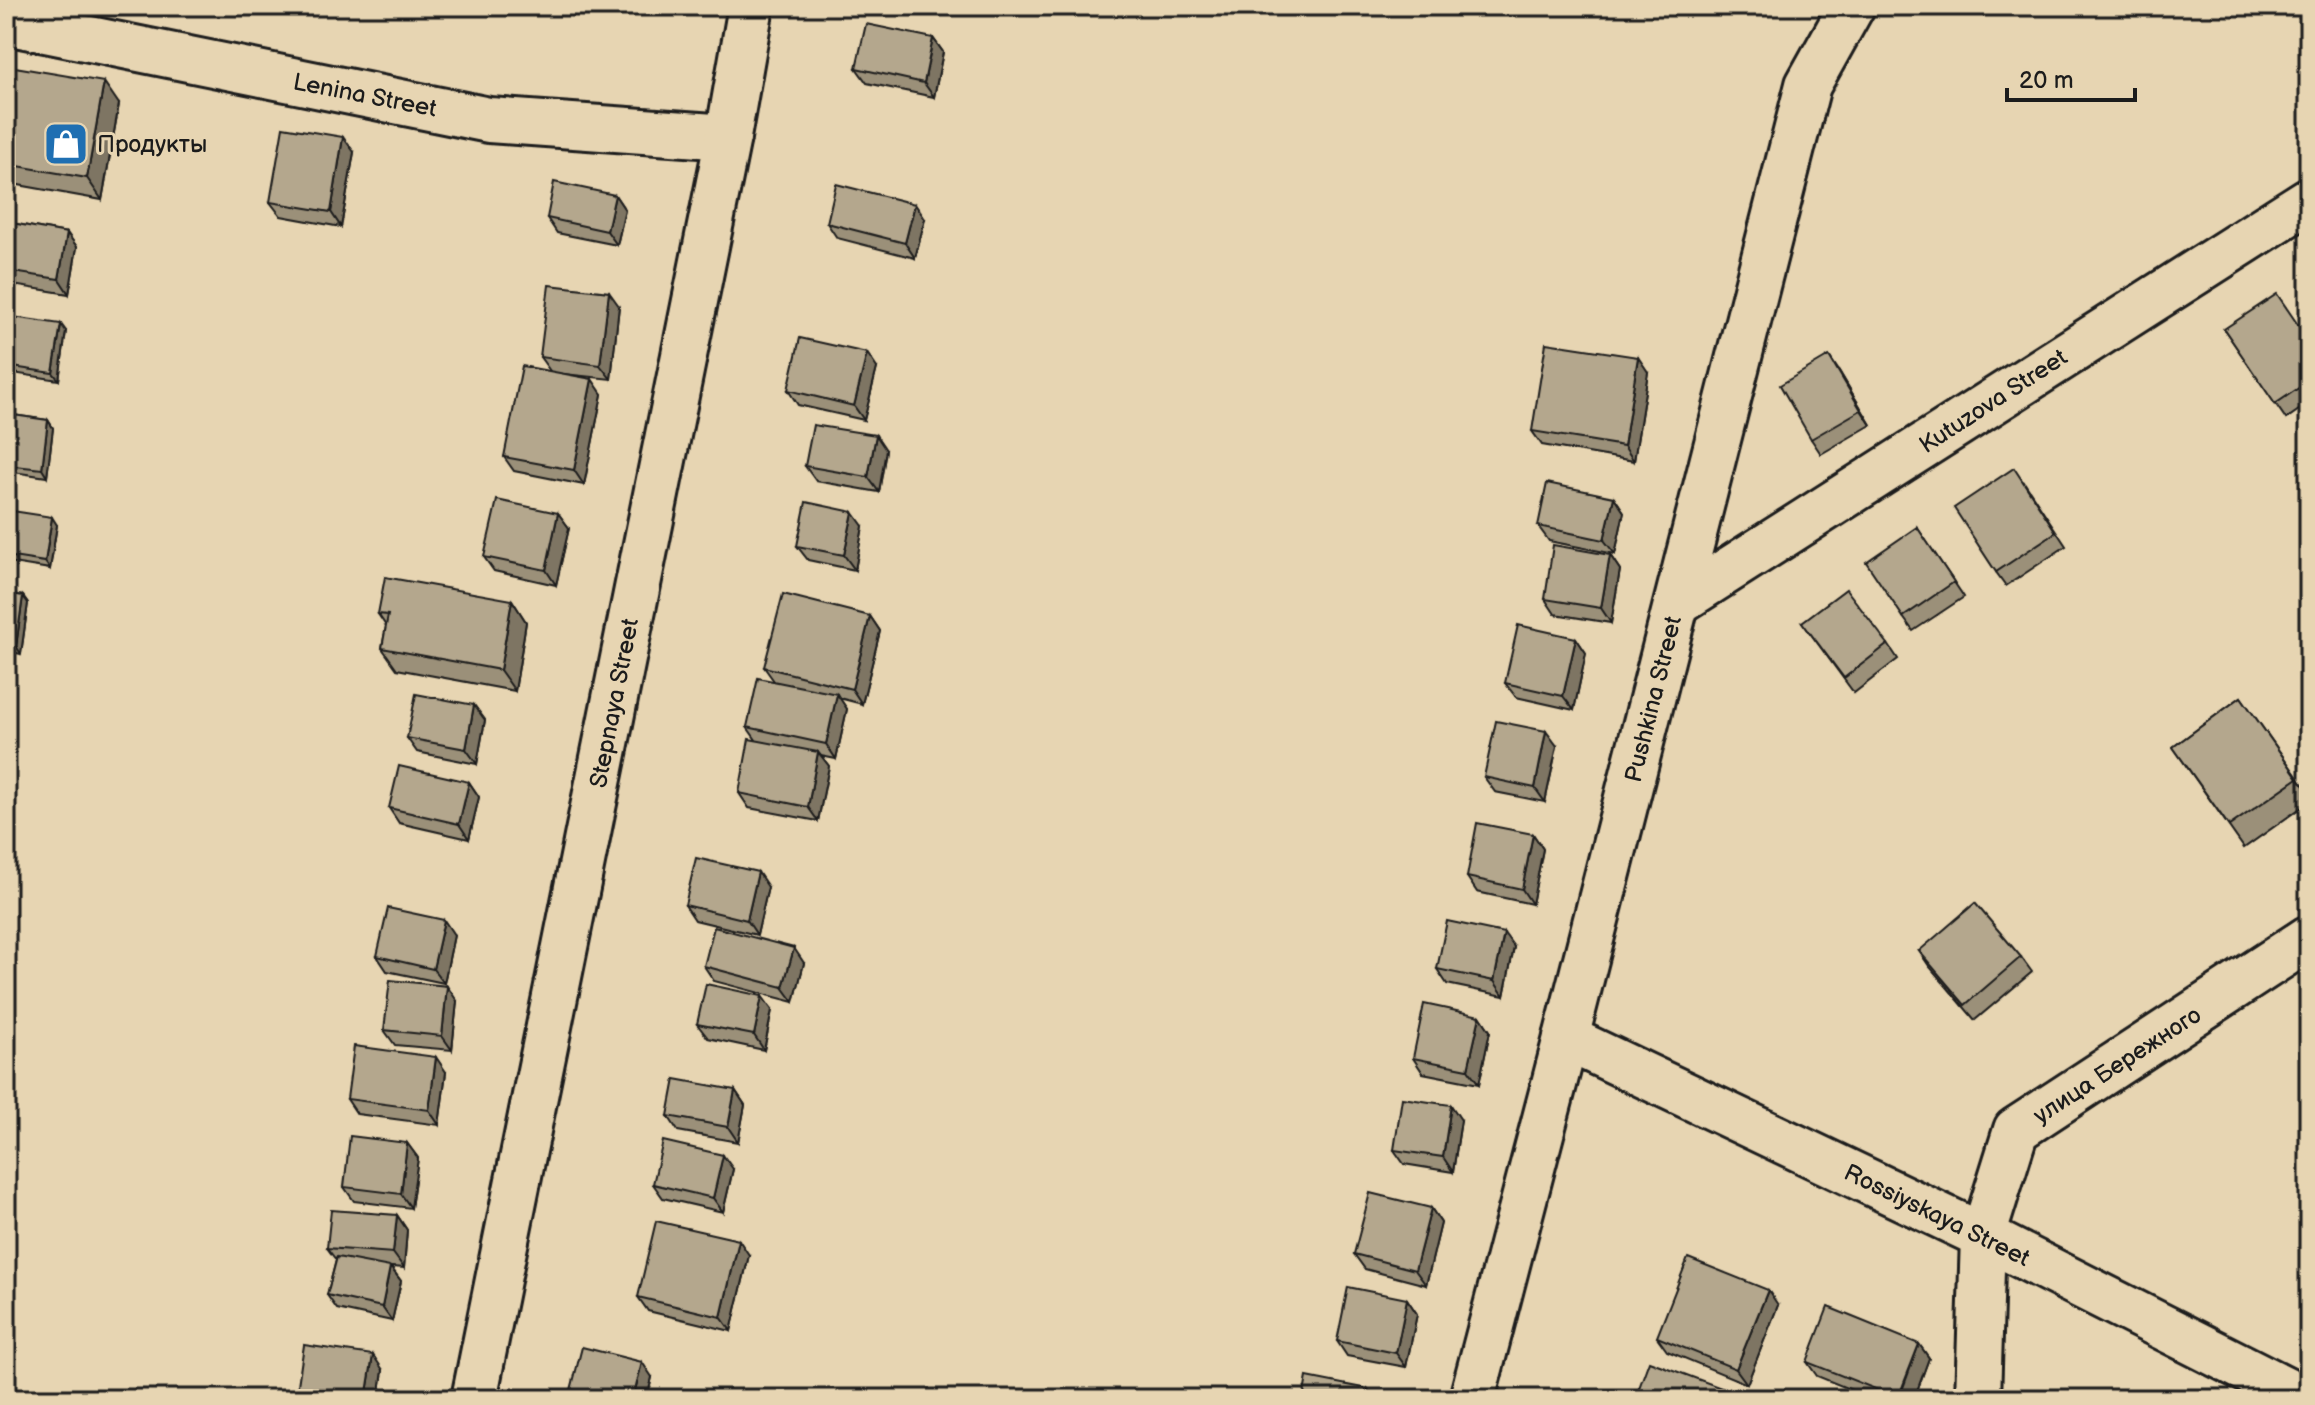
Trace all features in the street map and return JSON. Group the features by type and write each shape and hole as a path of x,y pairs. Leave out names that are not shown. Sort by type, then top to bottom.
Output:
{"street":[{"name":"Stepnaya Street","path":"474,1399 728,137 751,6"},
{"name":"Pushkina Street","path":"1472,1399 1808,85 1852,6"},
{"name":"Lenina Street","path":"6,22 489,120 728,137"},
{"name":"Kutuzova Street","path":"1677,603 2309,200"},
{"name":"улица Бережного","path":"1978,1399 1983,1236 2016,1130 2309,938"},
{"name":"Rossiyskaya Street","path":"1566,1038 1983,1236 2305,1399"}],"building":[{"path":"866,24 933,38 924,83 856,68"},
{"name":"Продукты","path":"15,67 104,82 87,178 6,164 6,117"},
{"path":"283,127 343,137 331,212 270,202"},
{"path":"554,182 615,195 607,231 547,218"},
{"path":"836,184 915,204 905,243 827,223"},
{"path":"6,222 67,233 59,279 6,271"},
{"path":"549,285 609,292 600,365 540,357"},
{"path":"2277,294 2309,341 2309,381 2275,404 2224,329"},
{"path":"6,316 61,324 53,373 6,366"},
{"path":"800,338 867,353 854,406 788,390"},
{"path":"1546,343 1638,357 1624,446 1532,431"},
{"path":"1829,356 1861,410 1811,439 1780,385"},
{"path":"522,366 592,379 574,470 504,457"},
{"path":"6,414 48,420 42,469 6,465"},
{"path":"813,425 876,435 868,477 805,466"},
{"path":"2014,468 2056,532 1996,572 1954,508"},
{"path":"1547,483 1614,497 1604,540 1538,526"},
{"path":"497,500 558,513 546,570 484,557"},
{"path":"806,502 853,512 844,555 797,546"},
{"path":"6,510 52,517 45,562 6,556"},
{"path":"1917,527 1954,582 1903,617 1866,562"},
{"path":"1553,545 1610,555 1601,608 1545,599"},
{"path":"385,577 512,600 500,670 382,648 388,615 378,614"},
{"path":"1846,589 1888,644 1844,678 1802,622"},
{"path":"6,593 23,596 16,646 6,645"},
{"path":"783,594 870,616 852,689 764,667"},
{"path":"1518,625 1576,638 1563,696 1505,683"},
{"path":"758,678 837,694 826,744 747,727"},
{"path":"416,694 474,705 466,749 407,738"},
{"path":"2241,697 2298,778 2229,826 2173,747"},
{"path":"1496,721 1546,731 1535,788 1484,777"},
{"path":"749,739 818,752 808,807 739,793"},
{"path":"399,766 469,782 459,824 389,808"},
{"path":"1477,823 1533,834 1522,889 1467,877"},
{"path":"696,858 758,872 747,920 685,905"},
{"path":"1975,903 2021,957 1965,1005 1919,951"},
{"path":"388,908 444,920 433,969 377,956"},
{"path":"1447,921 1504,933 1494,981 1437,969"},
{"path":"714,927 794,948 783,987 704,966"},
{"path":"390,980 447,986 442,1036 384,1030"},
{"path":"706,984 762,996 754,1035 697,1024"},
{"path":"1424,1004 1480,1016 1468,1069 1413,1058"},
{"path":"354,1046 436,1057 429,1110 347,1099"},
{"path":"675,1079 735,1090 728,1127 668,1116"},
{"path":"1402,1098 1451,1105 1443,1157 1394,1150"},
{"path":"350,1136 407,1143 401,1194 344,1187"},
{"path":"663,1141 723,1155 713,1198 653,1184"},
{"path":"1370,1193 1431,1208 1415,1270 1354,1254"},
{"path":"331,1210 397,1215 393,1253 327,1248"},
{"path":"656,1221 739,1240 721,1317 638,1297"},
{"path":"337,1257 390,1267 382,1307 327,1295"},
{"path":"1688,1258 1768,1290 1736,1369 1657,1337"},
{"path":"1348,1287 1407,1299 1396,1353 1337,1341"},
{"path":"1828,1307 1919,1344 1898,1398 1807,1362"},
{"path":"304,1345 373,1355 366,1399 297,1392"},
{"path":"582,1347 642,1362 633,1399 607,1399 571,1390"},
{"path":"1649,1361 1727,1390 1724,1399 1635,1399"},
{"path":"1307,1377 1368,1389 1366,1399 1303,1399"}],"place":[{"name":"Продукты","path":"66,144"}]}
